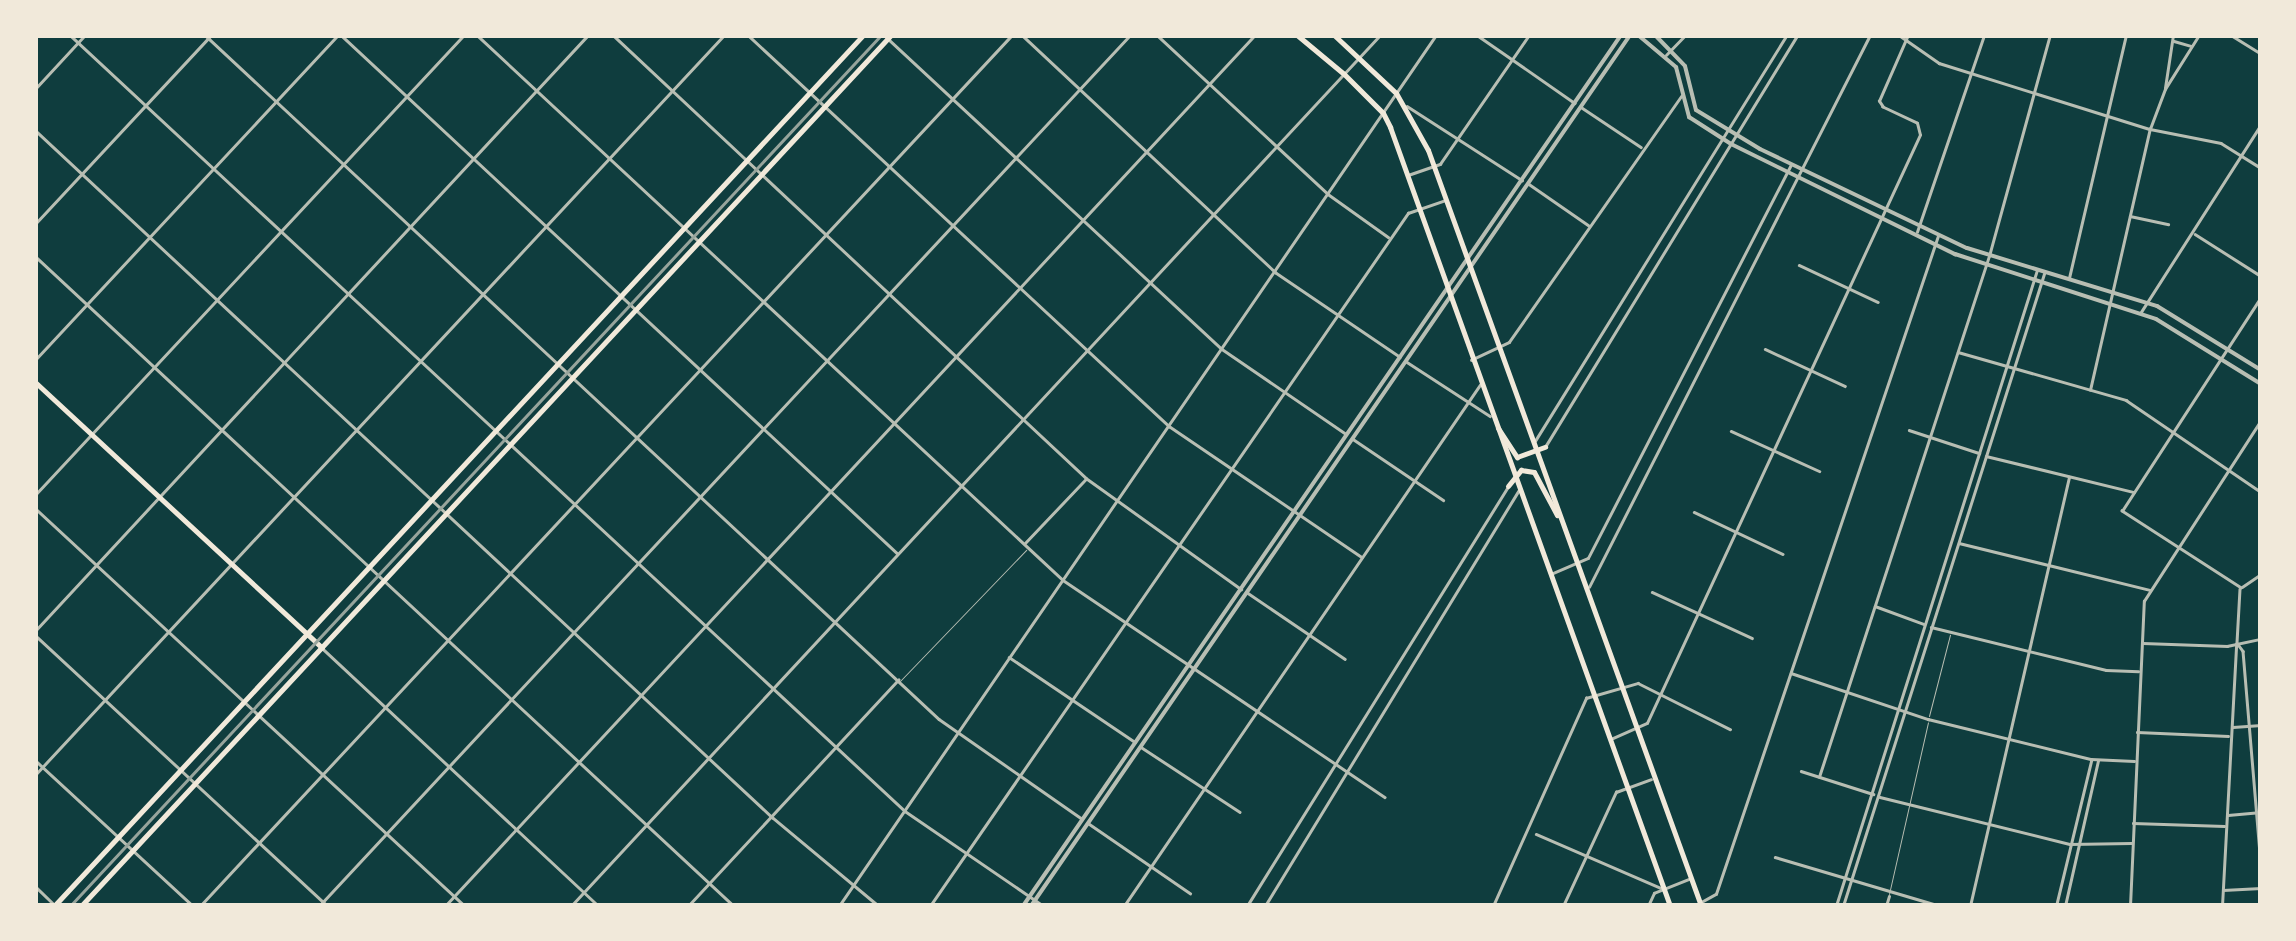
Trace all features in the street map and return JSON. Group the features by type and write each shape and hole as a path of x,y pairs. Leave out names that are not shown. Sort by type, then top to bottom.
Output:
{"main road":[{"path":"55,906 864,35"},
{"path":"1297,35 1383,113 1670,906"},
{"path":"1334,35 1405,105 1434,166 1693,877 1698,905"},
{"path":"81,906 887,36"},
{"path":"35,382 322,648"},
{"path":"1486,402 1514,455 1523,458 1545,448"},
{"path":"1508,486 1520,470 1534,472 1570,540"}],"street":[{"path":"70,35 905,811 1044,906"},
{"path":"35,88 85,35"},
{"path":"35,360 339,35 898,554"},
{"path":"35,496 464,35"},
{"path":"476,35 1063,580 1385,797"},
{"path":"328,906 35,633 588,35"},
{"path":"614,35 1086,478 1345,660"},
{"path":"35,776 724,35"},
{"path":"748,35 1169,426 1362,558"},
{"path":"200,906 1012,35"},
{"path":"1022,35 1275,272 1490,416"},
{"path":"319,906 1130,35"},
{"path":"1157,35 1328,194 1390,238"},
{"path":"445,906 1255,35"},
{"path":"570,906 1380,35"},
{"path":"840,906 1436,35"},
{"path":"1476,35 1642,148"},
{"path":"1406,176 1434,166 1460,136 1529,35"},
{"path":"1297,513 1346,434 1528,183 1621,35"},
{"path":"1023,906 1032,901 1188,666 1406,361 1467,258 1522,179 1630,35"},
{"path":"1638,35 1666,55 1678,73 1681,96 1690,117 1731,144 1935,244 1984,264 2140,312 2261,384"},
{"path":"1655,35 1672,49 1688,72 1696,110 1728,131 1989,256 2145,302 2261,370"},
{"path":"1666,55 1685,35"},
{"path":"1534,442 1787,35"},
{"path":"1545,448 1796,35"},
{"path":"1588,587 1870,35"},
{"path":"1898,35 1907,37 1939,62 1971,74 2150,129 2220,143 2261,168"},
{"path":"1917,234 1984,35"},
{"path":"1820,777 1927,436 1989,256 2050,35"},
{"path":"2068,279 2126,35"},
{"path":"2090,390 2150,129 2166,89 2199,35"},
{"path":"2231,35 2261,54"},
{"path":"35,224 208,36 958,732 1190,893"},
{"path":"887,36 1222,349 1442,500"},
{"path":"1610,739 1648,724 1920,135 1918,123 1883,108 1880,98 1907,37"},
{"path":"2166,89 2164,75 2172,38 2192,46"},
{"path":"1772,59 1780,63"},
{"path":"1471,360 1501,349 1681,96"},
{"path":"1405,105 1460,136 1589,226"},
{"path":"2140,312 2261,124"},
{"path":"35,130 772,816 852,888 879,906"},
{"path":"1549,575 1588,558 1792,164"},
{"path":"930,906 1408,212 1446,200"},
{"path":"1676,216 1684,220"},
{"path":"2130,216 2168,224"},
{"path":"2192,232 2261,276"},
{"path":"1698,905 1716,894 1939,234"},
{"path":"35,256 734,906"},
{"path":"1799,265 1878,302"},
{"path":"1836,906 1904,713 2036,270"},
{"path":"1843,906 1926,624 2044,272"},
{"path":"1736,273 1746,278"},
{"path":"1629,290 1637,296"},
{"path":"2241,588 2122,511 2261,298"},
{"path":"1765,349 1845,386"},
{"path":"1956,352 2012,371 2117,396 2261,492"},
{"path":"1580,368 1590,374"},
{"path":"1688,368 1698,372"},
{"path":"1124,906 1480,385"},
{"path":"2130,906 2144,605 2261,420"},
{"path":"1909,430 1985,456 2134,492"},
{"path":"1732,431 1818,472"},
{"path":"1640,462 1650,468"},
{"path":"1970,906 2069,477"},
{"path":"1026,546 1086,478"},
{"path":"1247,906 1508,486"},
{"path":"1265,906 1518,491"},
{"path":"35,508 465,906"},
{"path":"1694,512 1783,554"},
{"path":"1955,542 2151,590"},
{"path":"1588,558 1602,565"},
{"path":"2222,906 2236,602 2241,588 2261,574"},
{"path":"1138,744 1194,670 1244,590"},
{"path":"1652,592 1752,638"},
{"path":"1875,606 1931,627 2029,652 2106,670 2140,671"},
{"path":"1418,630 1430,636"},
{"path":"2141,643 2237,643 2261,639"},
{"path":"2237,643 2242,650 2261,865"},
{"path":"322,648 599,906"},
{"path":"1009,657 1240,812"},
{"path":"1791,673 1904,713 2091,759 2136,762"},
{"path":"688,906 899,680"},
{"path":"1493,906 1586,698 1623,684 1638,683 1730,729"},
{"path":"2230,727 2261,725"},
{"path":"2138,732 2229,736"},
{"path":"2056,906 2091,759"},
{"path":"35,760 193,906"},
{"path":"2065,906 2098,760"},
{"path":"1801,771 1908,806 2070,844 2132,843"},
{"path":"1563,906 1616,792 1657,777"},
{"path":"2226,815 2259,812"},
{"path":"2133,823 2226,826"},
{"path":"1536,834 1663,888"},
{"path":"1775,857 1889,894 1940,906"},
{"path":"1648,906 1654,893 1693,877"},
{"path":"35,886 55,906"},
{"path":"2223,890 2261,888"},
{"path":"1886,906 1889,894"},
{"path":"2236,906 2261,904"}],"lane":[{"path":"899,680 1026,546"},
{"path":"1889,894 1951,632"}],"tram line":[{"path":"70,906 881,35"}]}
